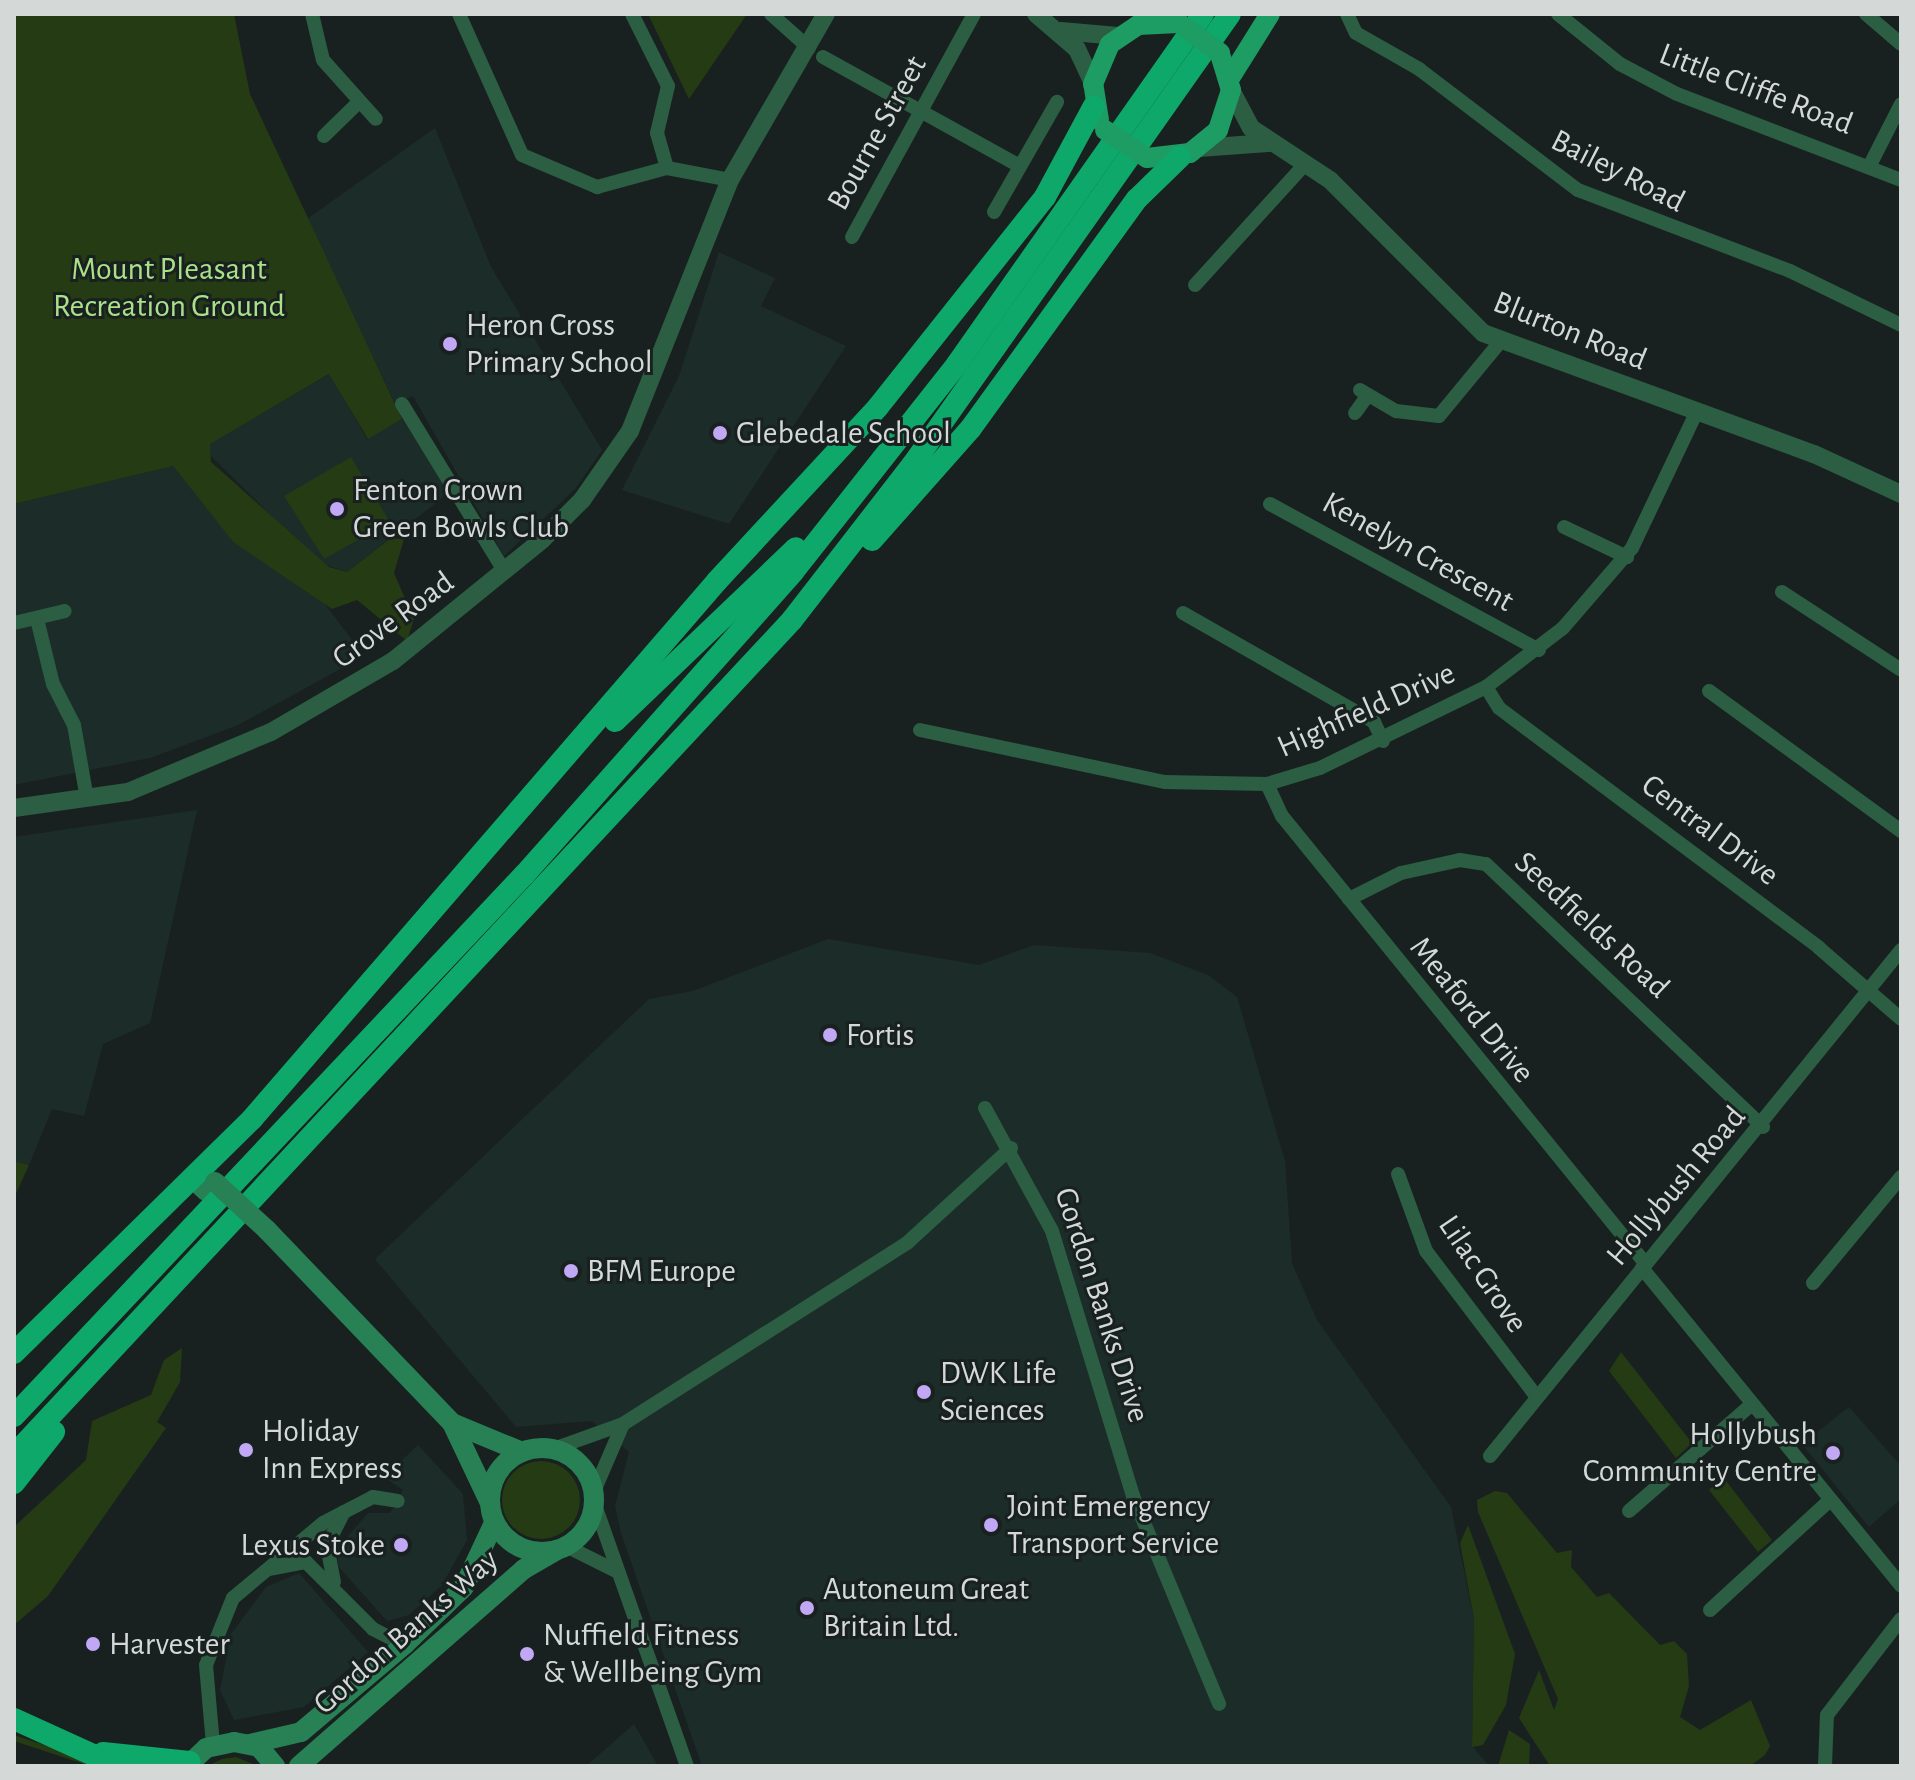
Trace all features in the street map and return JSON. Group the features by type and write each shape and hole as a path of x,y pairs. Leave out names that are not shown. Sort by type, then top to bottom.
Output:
{"highway":[{"path":"14,1416 603,790 793,572 957,364 1203,14"},
{"path":"792,620 946,418 1230,14"},
{"path":"14,1353 204,1181 532,803 717,581 935,340 1045,197 1093,95"},
{"path":"14,1455 971,428 1137,199 1189,153"},
{"path":"532,803 780,565 957,364"},
{"path":"14,1483 130,1333"},
{"path":"19,1717 110,1760 188,1764"}],"main road":[{"path":"1230,84 1220,53 1179,23 1146,20 1118,36 1093,95 1105,130 1147,158 1189,153 1224,121 1230,84 1270,14"},
{"path":"204,1181 311,1280 452,1423 489,1501 494,1523 514,1545 561,1548 595,1497 556,1448 522,1452 503,1465 489,1501"},
{"path":"452,1423 522,1452"},
{"name":"Gordon Banks Way","path":"213,1745 250,1744 301,1732 404,1645 464,1587 494,1523"},
{"name":"Gordon Banks Way","path":"299,1766 513,1578 561,1548"},
{"path":"250,1744 275,1766"},
{"path":"188,1764 213,1745"}],"street":[{"path":"312,14 323,60 376,119"},
{"path":"459,14 522,155 612,188 667,168 730,180"},
{"path":"632,14 668,86 657,133 667,168"},
{"path":"771,14 816,52 1020,166"},
{"name":"Grove Road","path":"14,808 87,799 181,772 332,699 505,572 582,500 630,431 730,180 816,52 826,14"},
{"name":"Bourne Street","path":"852,237 974,14"},
{"path":"1036,14 1061,31 1118,36"},
{"name":"Bailey Road","path":"1347,14 1356,33 1419,69 1578,190 1790,271 1901,325"},
{"name":"Little Cliffe Road","path":"1558,14 1620,64 1677,94 1871,163 1901,180"},
{"path":"1866,14 1901,44"},
{"path":"1061,31 1093,95"},
{"name":"Blurton Road","path":"1230,84 1241,117 1268,143 1305,164 1361,208 1467,321 1500,342 1697,411 1901,494"},
{"path":"324,136 359,102"},
{"path":"994,212 1057,102"},
{"path":"1871,163 1901,104"},
{"path":"1189,153 1268,143"},
{"path":"1195,285 1305,164"},
{"path":"1355,413 1364,392 1415,417 1439,416 1500,342"},
{"path":"402,404 505,572"},
{"name":"Highfield Drive","path":"920,730 1165,782 1267,784 1383,741 1486,687 1539,650 1627,557 1697,411"},
{"name":"Kenelyn Crescent","path":"1270,504 1539,650"},
{"path":"1564,527 1627,557"},
{"path":"1782,592 1901,670"},
{"path":"14,623 65,611"},
{"path":"1183,613 1374,722 1383,741"},
{"path":"37,619 53,684 74,725 87,799"},
{"name":"Central Drive","path":"1486,687 1499,708 1869,989 1901,1019"},
{"path":"1709,691 1901,831"},
{"name":"Meaford Drive","path":"1267,784 1282,816 1644,1265 1751,1405 1901,1586"},
{"name":"Seedfields Road","path":"1349,899 1401,873 1460,860 1486,864 1763,1127"},
{"name":"Hollybush Road","path":"1490,1456 1644,1265 1763,1127 1901,950"},
{"name":"Gordon Banks Drive","path":"985,1108 1011,1148 1052,1231 1132,1492 1219,1704"},
{"path":"556,1448 623,1424 907,1243 1011,1148"},
{"name":"Lilac Grove","path":"1398,1174 1426,1251 1537,1397"},
{"path":"1813,1283 1901,1177"},
{"path":"1629,1511 1751,1405"},
{"path":"623,1424 595,1497 616,1571 687,1766"},
{"path":"213,1745 210,1649 233,1598 262,1572 344,1512 373,1497 398,1501"},
{"path":"1710,1610 1829,1501"},
{"path":"336,1585 327,1545 344,1512"},
{"path":"561,1548 616,1571"},
{"path":"262,1572 306,1562 336,1585 373,1629 404,1645"},
{"path":"1825,1766 1827,1715 1901,1619"}],"shaded area":[{"name":"Heron Cross Primary School","path":"435,128 491,267 602,450 576,488 504,556 413,396 395,403 307,219"},
{"name":"Glebedale School","path":"719,252 775,278 761,306 846,346 729,524 622,490 679,376"},
{"path":"330,374 367,439 402,419 450,492 347,572 318,562 212,457 193,453"},
{"path":"173,466 233,542 319,596 364,656 238,725 150,758 14,785 14,504"},
{"path":"197,810 150,1023 103,1044 84,1116 52,1109 29,1165 14,1161 14,837"},
{"path":"828,939 979,965 1034,945 1150,953 1208,975 1237,997 1285,1161 1292,1263 1317,1320 1451,1507 1474,1620 1472,1746 1489,1766 702,1766 621,1533 615,1506 629,1452 592,1421 516,1427 375,1259 649,999 693,991"},
{"path":"1849,1407 1901,1466 1901,1499 1869,1527 1802,1444"},
{"path":"418,1445 463,1494 467,1540 442,1585 409,1615 387,1621 339,1567 336,1550 368,1513 390,1513 403,1490 384,1477"},
{"path":"299,1573 368,1652 304,1707 234,1720 220,1690 231,1634 266,1587"},
{"path":"634,1724 658,1766 586,1766"}],"green space":[{"name":"Mount Pleasant Recreation Ground","path":"14,14 234,14 250,94 402,419 368,439 329,374 210,444 211,462 329,567 347,572 391,538 404,539 394,573 414,619 407,641 357,600 332,609 233,542 173,466 14,504"},
{"path":"648,14 747,14 689,99"},
{"name":"Fenton Crown Green Bowls Club","path":"351,457 390,522 324,559 284,496"},
{"path":"14,1161 29,1165 14,1198"},
{"path":"182,1348 180,1382 157,1422 166,1428 48,1596 14,1625 14,1527 86,1460 92,1421 151,1395 164,1360"},
{"path":"1621,1352 1692,1443 1676,1458 1609,1371"},
{"path":"541,1461 556,1464 569,1472 577,1485 580,1500 577,1515 569,1528 556,1536 541,1539 526,1536 513,1528 505,1515 502,1500 505,1485 513,1472 526,1464"},
{"path":"1723,1477 1772,1540 1758,1552 1709,1490"},
{"path":"1495,1491 1507,1493 1557,1553 1572,1550 1571,1567 1597,1597 1609,1593 1660,1645 1674,1641 1687,1654 1689,1686 1680,1717 1700,1730 1751,1700 1770,1746 1765,1755 1750,1766 1550,1766 1519,1718 1539,1670 1554,1710 1558,1699 1478,1512 1477,1500"},
{"path":"1468,1525 1515,1654 1506,1705 1483,1745 1472,1747 1474,1619 1460,1543"},
{"path":"1509,1730 1530,1744 1529,1766 1498,1766"},
{"path":"14,1735 56,1749 90,1766 14,1741"},
{"path":"236,1757 258,1766 208,1766 222,1759"}],"place":[{"name":"Heron Cross Primary School","path":"450,344"},
{"name":"Glebedale School","path":"720,433"},
{"name":"Fenton Crown Green Bowls Club","path":"337,509"},
{"name":"Fortis","path":"830,1035"},
{"name":"BFM Europe","path":"571,1271"},
{"name":"DWK Life Sciences","path":"924,1392"},
{"name":"Holiday Inn Express","path":"246,1450"},
{"name":"Hollybush Community Centre","path":"1833,1453"},
{"name":"Joint Emergency Transport Service","path":"991,1525"},
{"name":"Lexus Stoke","path":"401,1545"},
{"name":"Autoneum Great Britain Ltd.","path":"807,1608"},
{"name":"Harvester","path":"93,1644"},
{"name":"Nuffield Fitness & Wellbeing Gym","path":"527,1654"}]}
